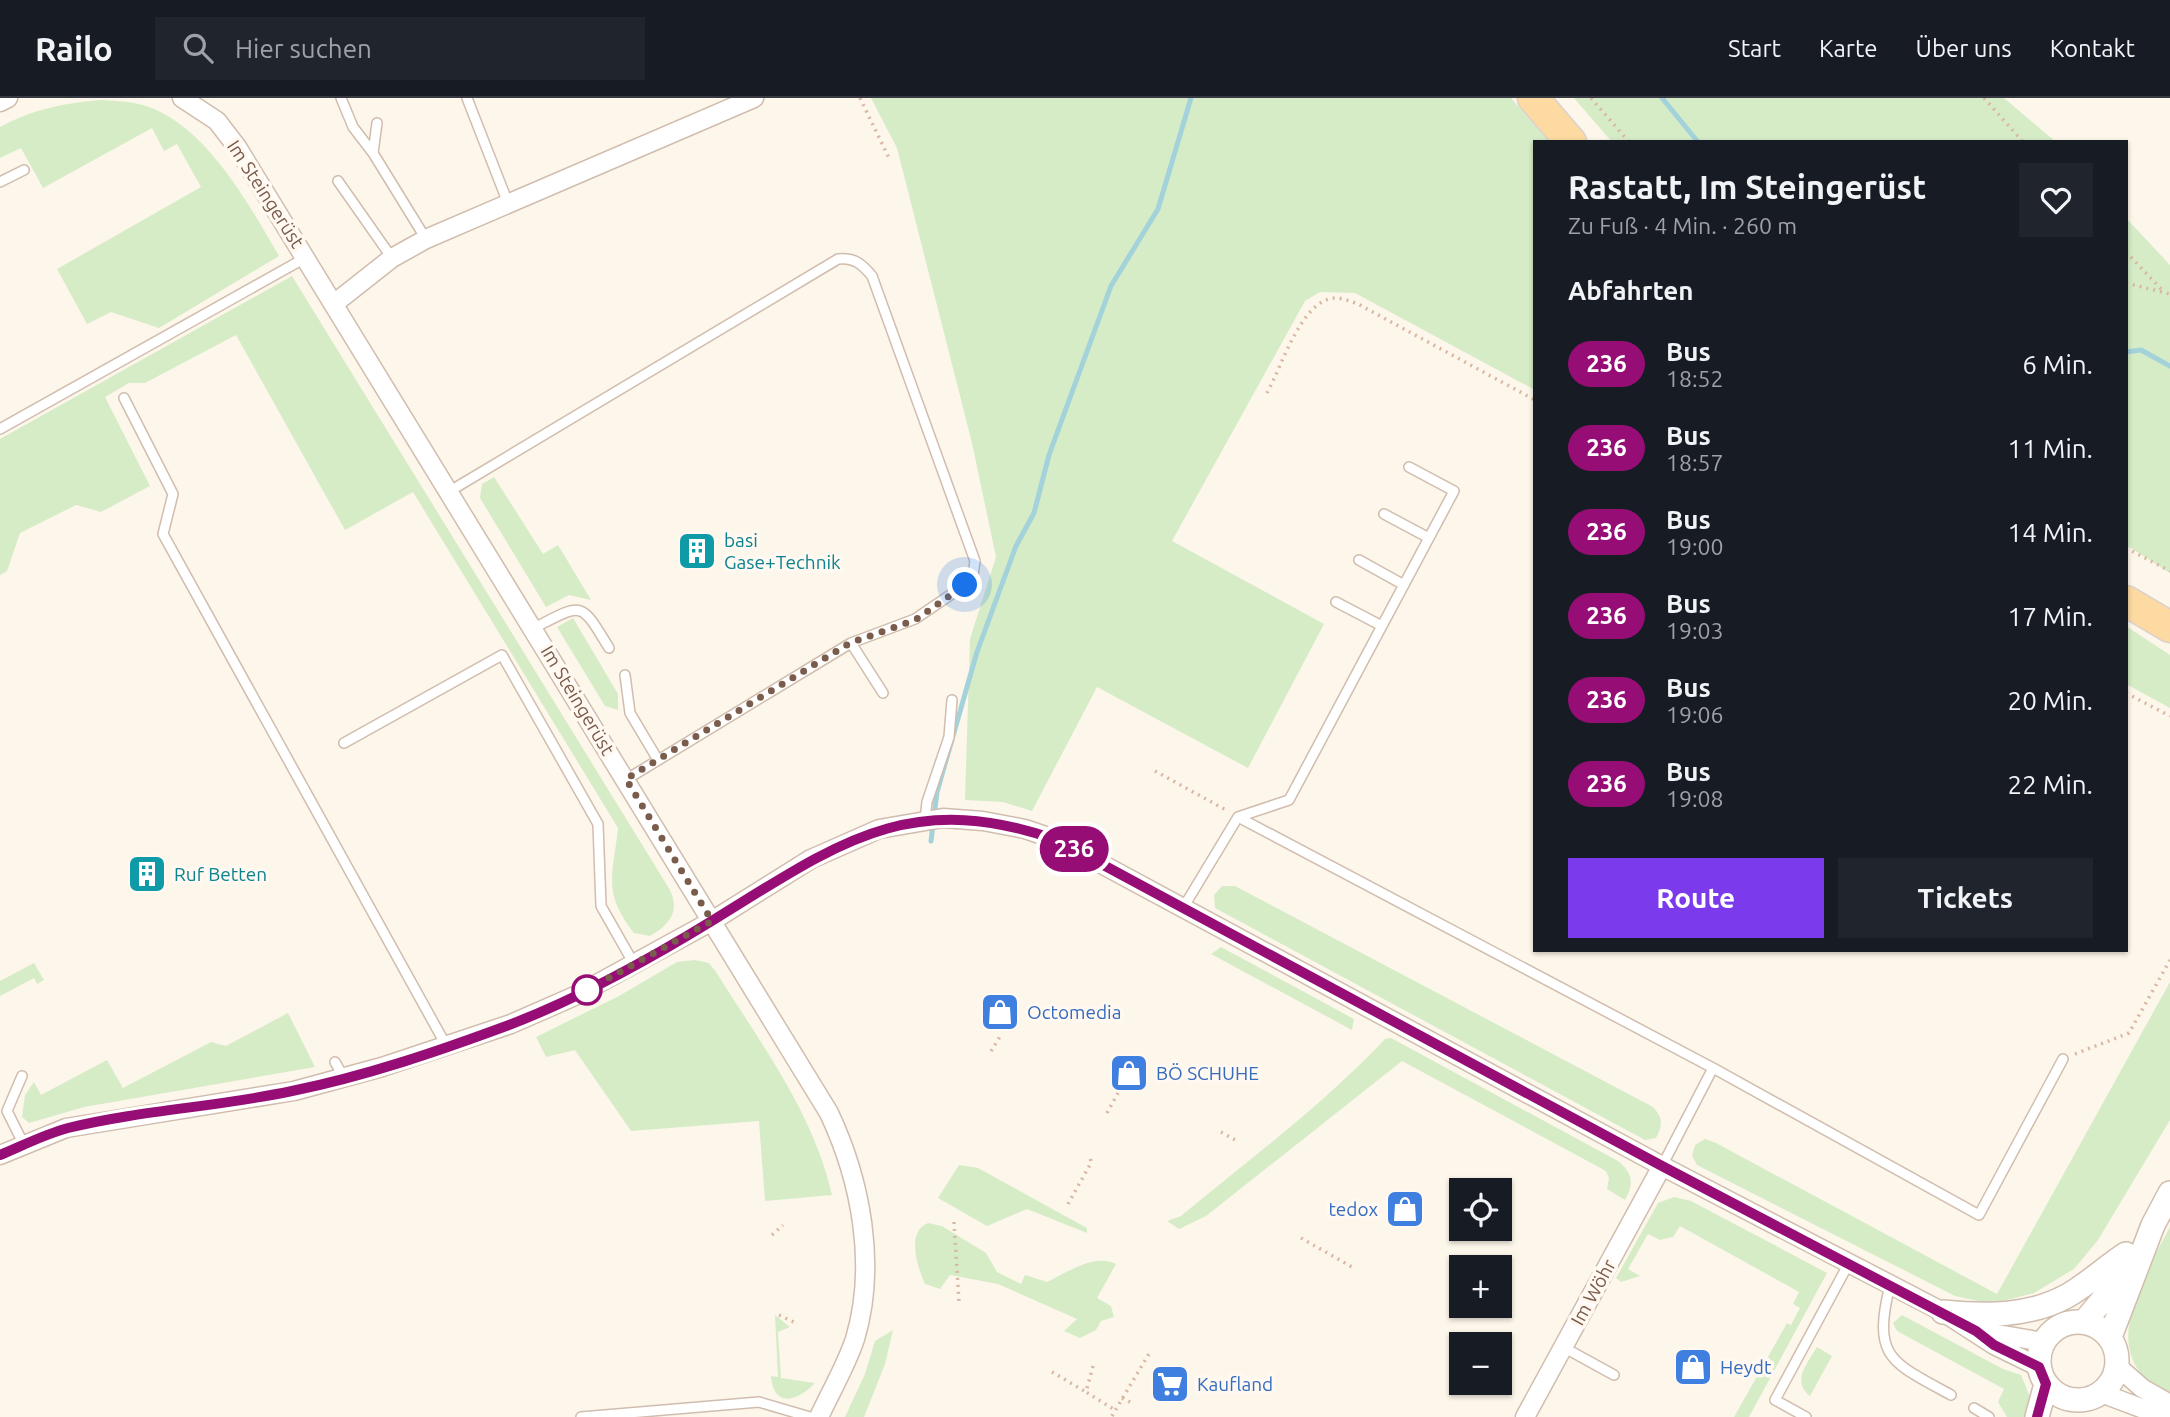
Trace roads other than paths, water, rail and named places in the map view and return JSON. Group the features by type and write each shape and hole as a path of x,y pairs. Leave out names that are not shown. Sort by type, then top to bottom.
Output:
{"main road":[{"path":"1533,98 1569,140"},
{"path":"2128,587 2170,610"},
{"path":"2128,602 2170,627"}],"street":[{"path":"0,102 8,98"},
{"name":"Im Steingerüst","path":"183,98 217,121 307,257 829,1113 853,1175 863,1243 861,1308 852,1348 818,1417"},
{"path":"335,303 392,258 426,239 754,98"},
{"path":"0,1155 66,1128 224,1104 340,1070 447,1046 566,1000 712,921 811,859 845,842 879,829 925,820 983,821 1025,829 1057,840 1662,1166 1943,1312 2042,1375 2067,1409 2101,1393 2112,1381 2117,1366 2117,1356 2110,1337 2094,1325 2084,1322 2056,1328 2043,1342 2042,1375 2038,1417"},
{"name":"Im Wöhr","path":"1525,1417 1662,1166"},
{"path":"2110,1337 2153,1225 2170,1193"},
{"path":"1943,1312 2000,1315 2044,1306 2069,1295 2126,1254 2153,1225"},
{"path":"2084,1322 2105,1297 2126,1254"},
{"path":"1976,1331 2043,1342"},
{"path":"2117,1366 2142,1388 2170,1404"},
{"path":"2101,1393 2165,1417"}],"lane":[{"path":"341,98 353,127 373,153 426,239"},
{"path":"467,98 508,203"},
{"path":"373,153 377,123"},
{"path":"0,182 24,170"},
{"path":"338,181 392,258"},
{"path":"0,429 307,257"},
{"path":"450,491 838,259 849,258 863,265 872,276 975,561 973,575 965,585 915,620 850,643 626,779"},
{"path":"124,398 173,494 163,534 447,1046"},
{"path":"1183,908 1238,817 1289,800 1454,491 1409,467"},
{"path":"1384,514 1429,538"},
{"path":"1359,560 1404,584"},
{"path":"1336,601 1382,626"},
{"path":"534,628 572,608 581,609 589,615 608,648"},
{"path":"850,643 883,692"},
{"path":"344,743 502,655 598,824 601,906 634,964"},
{"path":"625,675 630,713 658,760"},
{"path":"925,820 927,802 948,737 952,699"},
{"path":"1238,817 1713,1068 1979,1215 2063,1059"},
{"path":"1662,1166 1713,1068"},
{"path":"22,1076 4,1111 24,1145"},
{"path":"1806,1417 1775,1400 1849,1263"},
{"path":"1890,1285 1881,1327 1884,1345 1906,1370 1951,1395"},
{"path":"1563,1346 1614,1375"},
{"path":"581,1417 760,1402 810,1417"},
{"path":"1975,1408 1989,1416"}],"waterway":[{"path":"931,841 937,792 977,652 1016,546 1034,513 1049,455 1111,286 1158,209 1191,98"},
{"path":"1662,98 1696,140"},
{"path":"2128,352 2141,350 2170,366"}],"place":[{"name":"basi Gase+Technik","path":"697,551"},
{"name":"Ruf Betten","path":"147,874"},
{"name":"Octomedia","path":"1000,1012"},
{"name":"BÖ SCHUHE","path":"1129,1073"},
{"name":"tedox","path":"1405,1209"},
{"name":"Heydt","path":"1693,1367"},
{"name":"Kaufland","path":"1170,1384"}]}
